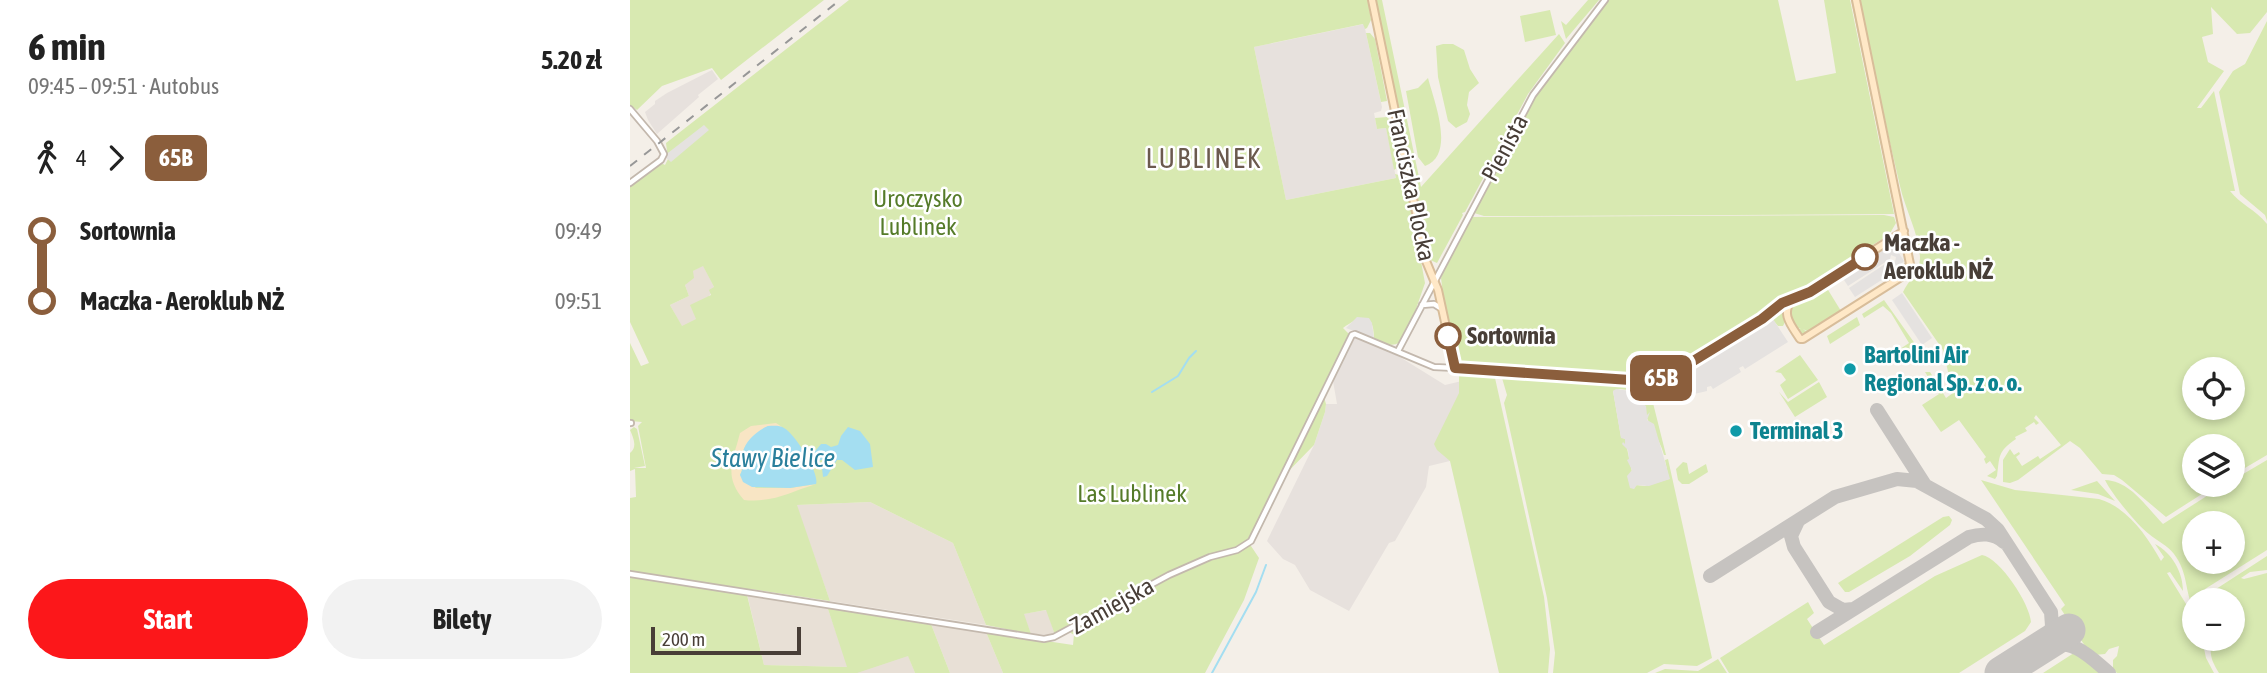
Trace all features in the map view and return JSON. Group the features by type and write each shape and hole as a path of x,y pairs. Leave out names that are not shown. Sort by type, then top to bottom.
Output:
{"street":[{"name":"Franciszka Plocka","path":"1372,0 1426,261 1442,309 1455,368"},
{"name":"Pienista","path":"1398,351 1538,87 1605,0"},
{"path":"1792,299 1786,313 1801,340 1905,274 1910,261 1856,0"},
{"path":"630,109 650,131 664,154 661,160 630,183"},
{"path":"1455,368 1630,380 1658,379 1677,372 1782,303 1810,292 1904,232"},
{"path":"1421,306 1434,304 1442,309"},
{"path":"1770,312 1778,310 1786,313"},
{"name":"Zamiejska","path":"630,574 1044,639 1054,637 1169,575 1246,546 1259,530 1351,336 1355,334 1434,368 1455,368"}],"shaded area":[{"path":"1364,24 1382,107 1381,111 1374,113 1377,129 1386,128 1396,178 1286,200 1254,47"},
{"path":"712,70 718,79 657,134 645,112 667,93"},
{"path":"704,125 709,130 671,162 664,156"},
{"path":"1893,244 1904,261 1902,267 1855,297 1849,288 1891,260 1895,262 1896,257 1891,255 1890,259 1848,286 1842,277"},
{"path":"703,265 714,287 697,319 682,327 670,305 689,296 685,285 693,271"},
{"path":"1902,293 1932,338 1922,345 1892,300"},
{"path":"1357,317 1369,318 1374,339 1346,328"},
{"path":"1773,319 1788,342 1745,369 1743,366 1739,368 1741,372 1713,389 1711,386 1707,387 1707,391 1677,398 1672,384"},
{"path":"1355,337 1395,354 1445,385 1462,381 1450,461 1429,466 1426,487 1395,541 1389,543 1349,611 1310,590 1295,565 1283,559 1267,541 1314,445 1326,404 1337,404 1333,381"},
{"path":"1616,389 1644,393 1643,404 1646,406 1647,415 1650,412 1647,420 1654,424 1670,479 1649,486 1637,485 1634,489 1630,488 1627,476 1632,470 1627,460 1628,450 1622,444 1625,444 1625,439 1621,438 1613,391"},
{"path":"870,502 953,543 986,625 830,601 796,505"},
{"path":"747,594 827,606 848,667 764,665"},
{"path":"1047,610 1055,635 1031,634 1023,614"},
{"path":"931,624 986,632 1003,673 950,673"},
{"path":"908,655 915,673 856,672"}],"green space":[{"path":"630,0 824,0 721,80 712,68 662,86 637,110 630,105"},
{"name":"Uroczysko Lublinek","path":"849,0 1368,0 1371,20 1365,29 1363,24 1254,47 1286,200 1396,178 1395,174 1402,176 1406,181 1425,283 1415,312 1397,344 1390,345 1374,339 1372,324 1365,318 1355,320 1343,328 1349,334 1322,391 1326,404 1325,412 1314,445 1277,483 1249,543 1259,558 1244,600 1205,673 1003,673 986,632 1073,645 1074,635 1063,628 1055,635 1046,610 1024,614 1031,634 986,625 953,543 870,502 797,505 830,601 750,589 747,595 764,665 847,667 827,606 931,624 950,673 915,673 908,656 857,673 630,673 630,498 636,497 635,469 630,471 630,453 634,445 630,430 634,427 637,429 645,466 634,468 646,468 638,426 642,422 630,421 630,343 641,366 649,363 630,322 630,186 661,163 665,165 668,159 666,143","holes":["703,266 714,287 709,290 711,295 690,305 696,319 682,326 670,305 689,296 685,285 694,278 693,271"]},
{"path":"1374,0 1382,0 1421,187 1559,34 1565,43 1528,94 1437,263 1428,259"},
{"path":"1588,0 1599,0 1566,39 1561,21 1566,25"},
{"path":"1608,0 1778,0 1796,81 1836,73 1824,0 1850,0 1894,214 1484,216 1474,213 1535,97"},
{"path":"1853,0 1897,214 1895,214"},
{"path":"1860,0 2267,0 2267,12 2250,33 2237,34 2211,7 2213,34 2202,37 2208,62 2224,71 2197,108 2201,108 2214,91 2235,191 2230,191 2267,224 2267,455 2245,468 2245,434 2182,434 2182,497 2197,497 2166,517 2122,480 2114,475 2102,474 2080,448 2070,441 2018,480 2003,482 2003,460 2010,449 2014,455 2019,452 2016,457 2022,466 2038,456 2040,459 2061,445 2036,415 2034,418 2039,423 2036,425 2034,422 2025,428 2027,431 2015,437 2002,451 1995,479 1987,476 1996,470 1990,461 1986,464 1986,457 1959,420 1941,432 1922,405 1939,394 1925,372 1930,372 1946,398 1953,393 1943,350 1903,292 1918,268 1920,259 1884,116"},
{"path":"1550,10 1556,35 1525,42 1520,16"},
{"path":"2267,21 2267,221 2265,215 2240,194 2219,92 2233,71 2245,64"},
{"path":"1366,33 1370,33 1375,39 1387,101 1381,102"},
{"path":"1453,44 1464,50 1470,69 1479,83 1469,92 1467,105 1470,114 1467,122 1456,128 1448,121 1438,77 1436,46"},
{"path":"1428,78 1438,113 1441,139 1434,160 1425,166 1418,157 1406,91 1418,88"},
{"path":"1387,117 1394,124 1391,125 1398,159 1402,159 1400,166 1394,170 1386,128 1377,129 1375,118"},
{"path":"1471,217 1894,217 1896,223 1889,235 1821,276 1823,280 1804,292 1781,301 1674,369 1643,378 1461,365 1458,362 1445,310 1441,278"},
{"path":"1825,285 1841,311 1809,332 1803,329 1808,333 1803,335 1798,329 1801,328 1798,328 1789,314 1791,305"},
{"path":"1884,300 1923,355 1924,359 1920,363 1915,355 1899,365 1893,358 1902,353 1900,349 1909,343 1891,313 1883,306 1864,318 1862,314"},
{"path":"1777,312 1782,313 1785,322 1783,326 1778,326 1773,320 1673,383 1677,400 1669,396 1667,389 1672,381"},
{"path":"1857,317 1860,325 1830,344 1827,336"},
{"path":"1800,355 1818,380 1788,399 1780,385 1786,380 1781,373 1775,372"},
{"path":"1464,372 1492,375 1495,378 1544,597 1550,649 1548,673 1499,673 1450,461 1434,444 1459,393 1459,375"},
{"path":"1506,375 1633,384 1646,387 1650,391 1666,455 1644,410 1644,392 1620,389 1613,391 1621,437 1625,439 1632,472 1629,475 1634,489 1635,485 1645,486 1669,479 1665,460 1668,459 1712,658 1697,666 1664,664 1647,673 1553,673 1555,653 1547,598 1504,403 1507,395 1502,378"},
{"path":"1819,382 1827,397 1795,417 1779,392 1788,402"},
{"path":"2267,460 2267,550 2245,564 2245,511 2183,511 2205,497 2245,497 2245,473"},
{"path":"1683,462 1687,463 1689,474 1706,464 1708,472 1689,484 1682,484 1678,480 1676,469"},
{"path":"1981,480 2015,490 2099,499 2119,509 2143,533 2161,561 2164,557 2155,544 2167,552 2175,564 2181,577 2182,590 2170,572 2167,573 2182,597 2182,651 2205,651 2214,673 2117,673 2113,670 2113,660 2117,656 2119,646 2109,649 2105,654 2094,655 2061,609 2065,605"},
{"path":"2105,480 2131,490 2163,524 2182,512 2182,568 2168,548 2138,524"},
{"path":"2097,481 2115,501 2098,494 2071,490"},
{"path":"1949,516 1952,520 1950,525 1910,556 1849,592 1845,592 1838,583 1943,517"},
{"path":"1982,555 1997,564 2013,583 2031,622 2025,631 1959,673 1729,673 1720,658 1808,602 1814,613 1807,619 1824,645 1935,576"},
{"path":"2267,556 2267,570 2250,572 2241,578 2267,573 2267,673 2219,673 2211,651 2245,651 2245,588 2218,588 2239,574 2245,574 2245,570"},
{"path":"2184,574 2229,574 2207,588 2187,588"},
{"path":"2077,651 2103,673 2043,673"},
{"path":"1718,659 1727,673 1655,673 1665,669 1698,671"}],"sand":[{"path":"776,423 782,427 768,426 747,445 743,452 740,475 756,488 790,488 816,484 773,498 744,500 734,483 731,468 740,433 751,426"}],"water":[{"name":"Stawy Bielice","path":"768,426 782,427 794,438 811,463 816,484 790,488 752,487 743,482 740,475 744,448 752,436"},
{"name":"Stawy Bielice","path":"848,427 860,431 870,444 873,467 855,470 842,460 837,460 827,476 823,477 822,468 827,461 823,459 816,463 811,456 821,444 831,447 838,445"}],"waterway":[{"path":"1152,392 1178,376 1196,351"},
{"path":"1212,673 1256,592 1266,565"}],"taxiway":[{"path":"1877,410 1925,485"},
{"path":"1710,576 1835,497 1897,479 1917,481 1986,519 1998,530 2051,612 2052,626 2046,645"},
{"path":"1798,521 1791,536 1794,547 1829,602 1843,610 1853,609"},
{"path":"1817,632 1969,537 1987,535 2004,542"},
{"path":"2046,645 2065,644 2080,650 2109,673"}],"runway":[{"path":"2001,673 2069,630"}],"railway":[{"path":"630,166 840,0"}],"bus line":[{"name":"65B","path":"1448,336 1455,368 1630,380 1658,379 1677,372 1762,319 1777,306 1810,292 1865,257"}],"place":[{"name":"Maczka - Aeroklub NŻ","path":"1865,257"},
{"name":"Sortownia","path":"1448,336"},
{"name":"Bartolini Air Regional Sp. z o. o.","path":"1850,369"},
{"name":"Terminal 3","path":"1736,431"}],"district":[{"name":"LUBLINEK","path":"1204,158"}],"park label":[{"name":"Las Lublinek","path":"1132,494"}]}
